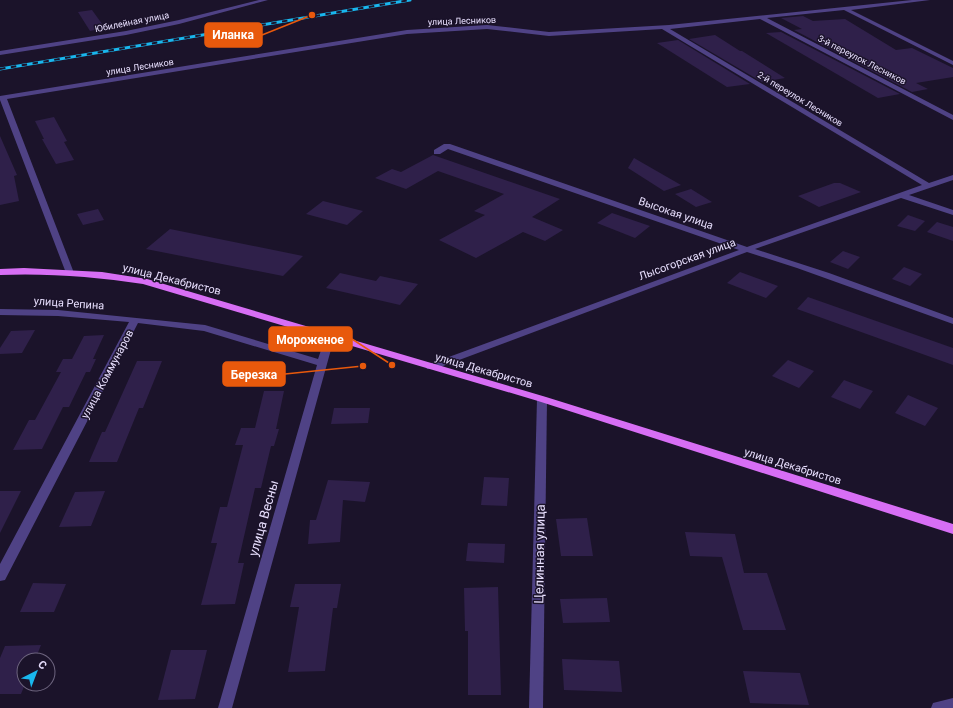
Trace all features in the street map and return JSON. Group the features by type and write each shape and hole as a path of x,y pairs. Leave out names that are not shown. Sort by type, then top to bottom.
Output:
{"main road":[{"name":"улица Декабристов","path":"0,272 102,275 144,282 330,335 953,529"}],"street":[{"name":"Юбилейная улица","path":"0,53 126,33 179,22 265,0"},
{"name":"улица Лесников","path":"2,98 407,32 487,27 548,34 663,27 928,0"},
{"path":"846,9 953,63"},
{"name":"3-й переулок Лесников","path":"762,18 953,118"},
{"name":"2-й переулок Лесников","path":"663,27 929,186"},
{"path":"2,98 70,273"},
{"name":"Высокая улица","path":"438,152 446,146 748,250 787,261 953,321"},
{"name":"Лысогорская улица","path":"431,367 748,250 953,177"},
{"path":"903,196 953,213"},
{"name":"улица Репина","path":"0,312 58,312 136,320"},
{"name":"улица Коммунаров","path":"0,576 136,320 205,328 322,363"},
{"name":"улица Весны","path":"225,708 330,335"},
{"name":"Целинная улица","path":"536,708 542,400"},
{"path":"938,708 953,705"}],"building":[{"path":"92,10 105,28 90,31 78,12"},
{"path":"803,16 813,21 845,19 896,50 912,48 953,68 953,77 916,83 928,89 912,92 794,30 802,29 781,18"},
{"path":"781,32 900,94 878,98 766,33"},
{"path":"715,35 785,78 762,82 689,39"},
{"path":"678,40 750,84 727,87 657,43"},
{"path":"54,117 67,141 64,142 74,160 56,164 42,139 44,139 35,121"},
{"path":"0,136 17,175 14,176 19,201 0,205"},
{"path":"433,155 560,199 532,217 563,230 545,241 523,232 476,258 439,240 485,215 474,211 504,194 438,171 406,189 375,178 392,169 401,172"},
{"path":"634,158 681,185 664,191 628,168"},
{"path":"834,183 840,183 861,192 819,207 798,196"},
{"path":"691,189 712,202 696,207 675,194"},
{"path":"323,201 363,211 347,225 306,214"},
{"path":"98,209 104,220 83,225 77,214"},
{"path":"612,213 650,226 635,238 597,223"},
{"path":"908,215 925,221 915,231 897,226"},
{"path":"937,222 953,227 953,241 927,232"},
{"path":"170,229 303,256 283,276 146,249"},
{"path":"843,251 860,257 848,269 830,262"},
{"path":"904,267 922,274 910,286 892,279"},
{"path":"740,272 778,286 766,298 727,283"},
{"path":"340,273 376,281 380,276 418,284 400,305 326,288"},
{"path":"808,297 953,348 953,365 797,309"},
{"path":"35,330 22,353 0,354 0,348 11,331"},
{"path":"104,335 93,359 96,359 90,372 86,372 69,407 63,407 42,449 13,450 29,420 35,420 61,372 56,372 63,359 72,359 84,336"},
{"path":"788,360 814,371 799,388 772,376"},
{"path":"137,361 162,361 143,408 139,408 117,462 89,462 102,432 105,432"},
{"path":"844,380 873,391 860,409 831,397"},
{"path":"264,391 284,391 276,429 279,429 274,446 271,446 261,488 255,488 238,563 244,563 235,604 201,605 217,543 211,543 220,507 227,507 243,445 235,445 241,428 255,428"},
{"path":"908,395 938,408 925,426 895,413"},
{"path":"334,408 370,408 368,423 331,424"},
{"path":"484,477 509,478 507,506 481,505"},
{"path":"328,480 370,482 365,502 343,500 340,542 308,544 310,520 316,520"},
{"path":"0,491 21,491 0,533"},
{"path":"105,491 91,526 59,527 75,492"},
{"path":"587,518 593,556 561,556 556,519"},
{"path":"685,532 735,534 744,573 767,573 786,630 743,630 722,557 690,556"},
{"path":"468,543 505,544 504,563 466,561"},
{"path":"33,583 66,584 54,612 20,612"},
{"path":"295,584 341,584 337,608 333,608 325,671 288,672 299,607 290,607"},
{"path":"498,587 501,695 468,695 468,631 465,631 464,588"},
{"path":"607,598 610,622 563,623 560,599"},
{"path":"41,645 38,652 16,652 16,692 22,692 21,694 0,694 0,658 5,646"},
{"path":"171,650 207,650 195,699 158,700"},
{"path":"562,659 619,661 622,692 564,690"},
{"path":"743,671 800,673 809,705 750,703"}],"railway":[{"path":"0,69 410,0"}],"place":[{"name":"Иланка","path":"312,15"},
{"name":"Мороженое","path":"392,365"},
{"name":"Березка","path":"363,366"}]}
